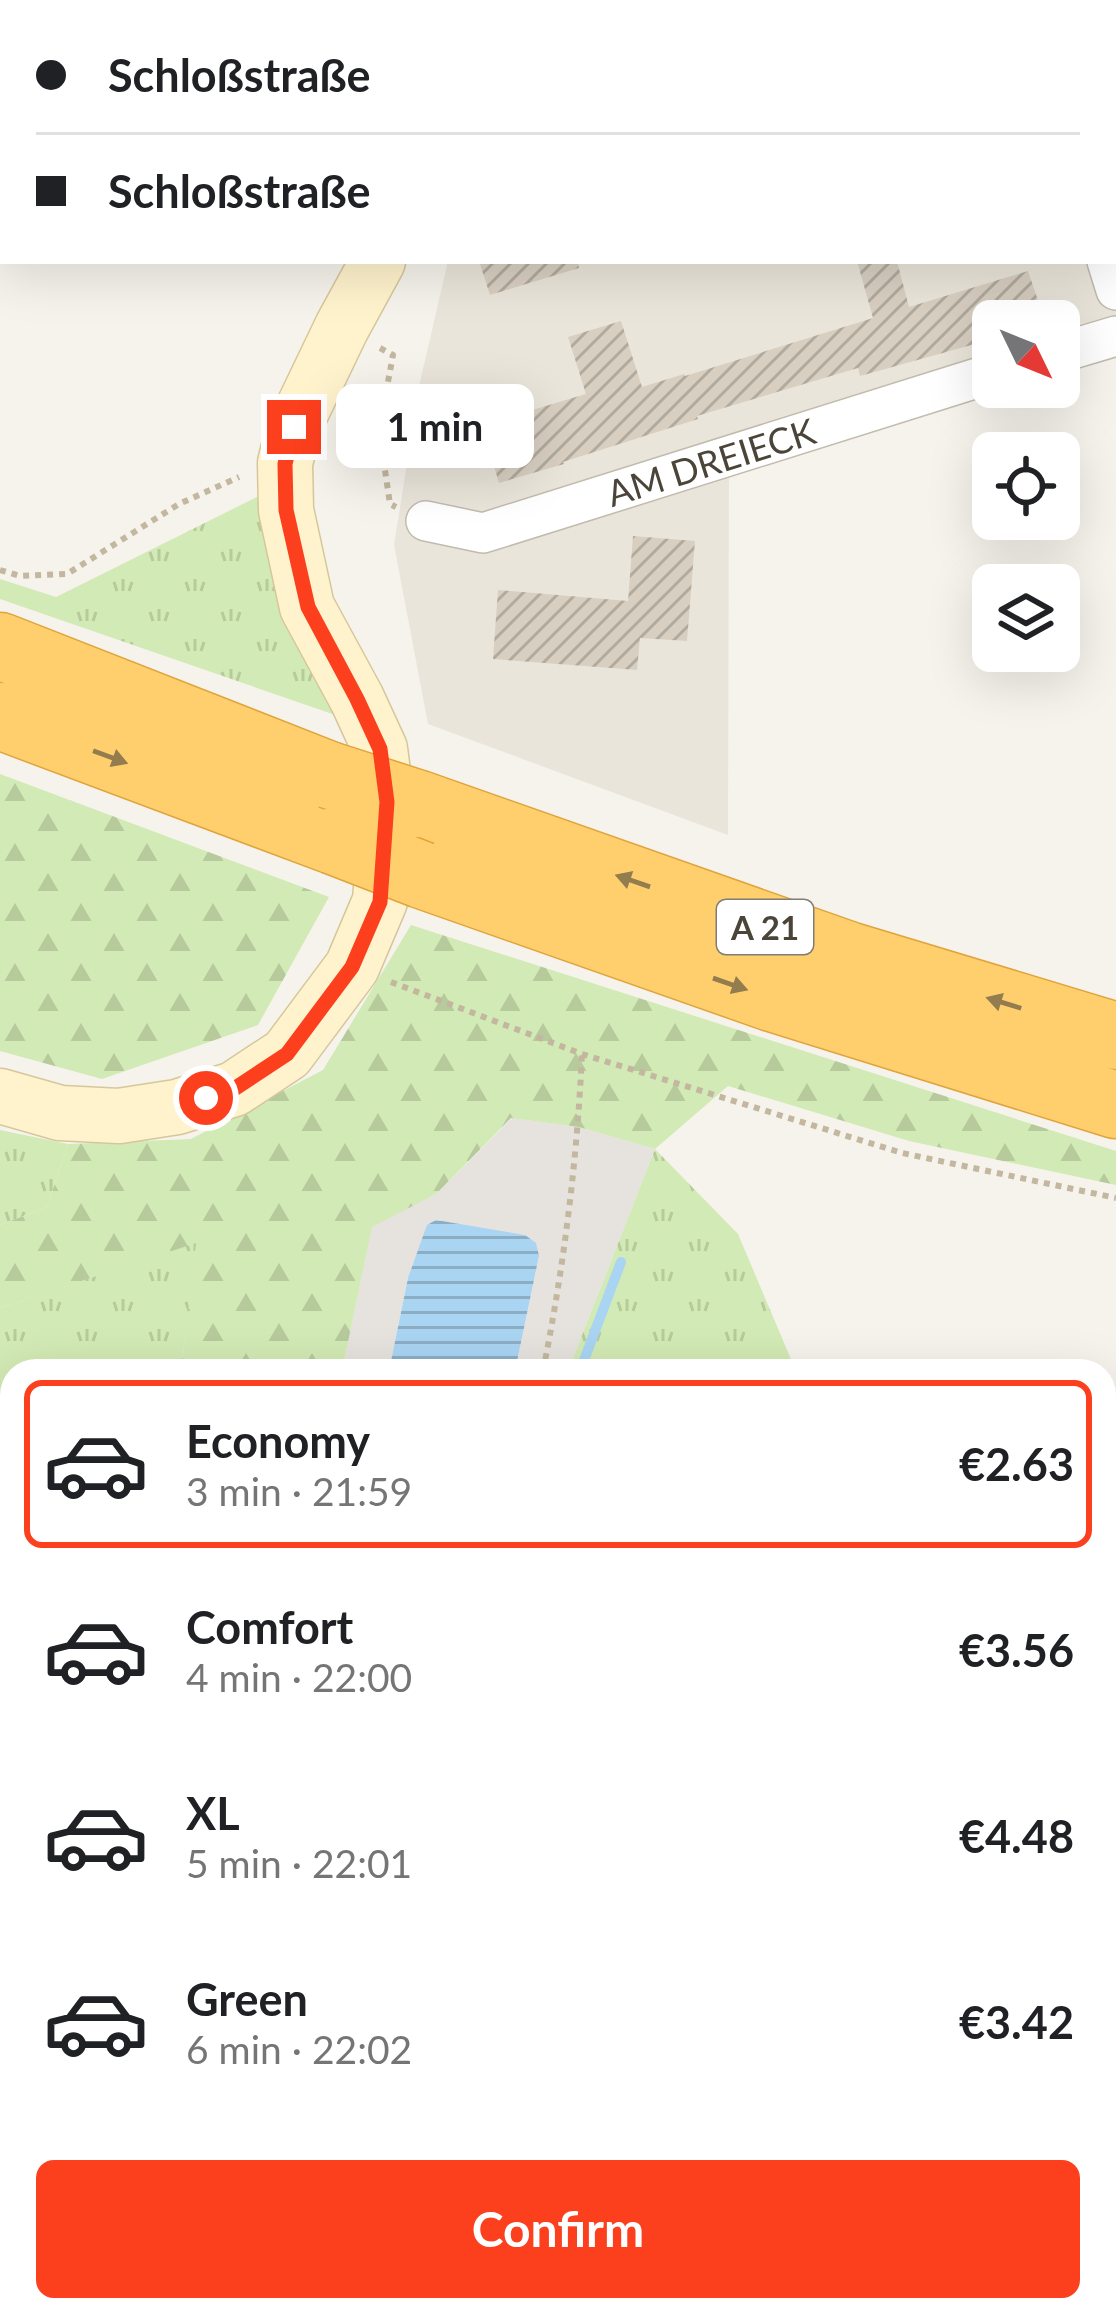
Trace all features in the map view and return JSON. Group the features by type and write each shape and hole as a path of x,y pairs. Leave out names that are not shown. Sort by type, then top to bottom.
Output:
{"highway":[{"name":"A 21","path":"0,646 329,775 848,956 1116,1036"},
{"name":"A 21","path":"0,716 422,875 772,998 1116,1105"}],"street":[{"path":"0,1096 60,1113 119,1116 177,1107 234,1089 287,1054 352,967 380,902 385,784 380,749 308,607 286,510 285,464 294,427 376,264"},
{"path":"1080,346 1116,335"},
{"name":"AM DREIECK","path":"427,521 483,533 972,380"}],"path":[{"path":"341,328 393,355 379,430 390,504 427,521"},
{"path":"0,570 20,576 67,574 178,504 226,481 285,464"},
{"path":"352,967 582,1054 902,1153 1116,1198"},
{"path":"545,1359 560,1287 579,1126 582,1054"}],"shaded area":[{"path":"447,264 1116,264 1116,336 1080,347 1080,300 972,300 972,379 729,454 728,835 428,724 394,545 420,382"},
{"path":"512,1118 579,1127 655,1149 573,1359 518,1359 539,1257 408,1278 391,1359 344,1359 372,1226 436,1194"}],"green space":[{"path":"261,495 341,717 0,599 0,579 56,597"},
{"path":"0,774 329,897 258,1025 102,1079 0,1051"},
{"path":"411,925 1116,1151 1116,1185 909,1141 728,1086 655,1149 579,1127 511,1118 436,1194 372,1227 344,1359 182,1359 196,1243 0,1308 0,1225 47,1207 68,1144 191,1139 323,1070"},
{"path":"0,1130 68,1144 47,1207 0,1225"},
{"path":"655,1149 738,1234 791,1359 573,1359"},
{"path":"197,1242 182,1359 0,1359 0,1308"}],"water":[{"path":"436,1220 525,1235 536,1243 539,1256 518,1359 391,1359 408,1278 427,1225"}],"building":[{"path":"480,264 578,264 579,268 490,295"},
{"path":"858,264 898,264 909,307 1028,271 1038,300 972,300 972,345 860,376 858,368 499,483 482,425 586,394 568,337 621,321 642,387 873,318"},
{"path":"633,536 695,541 687,641 640,638 637,670 493,659 498,590 628,601"}],"waterway":[{"path":"585,1359 621,1262"}],"route":[{"path":"206,1098 234,1089 287,1054 352,967 380,902 387,802 380,749 308,607 286,510 285,464 294,427"}]}
